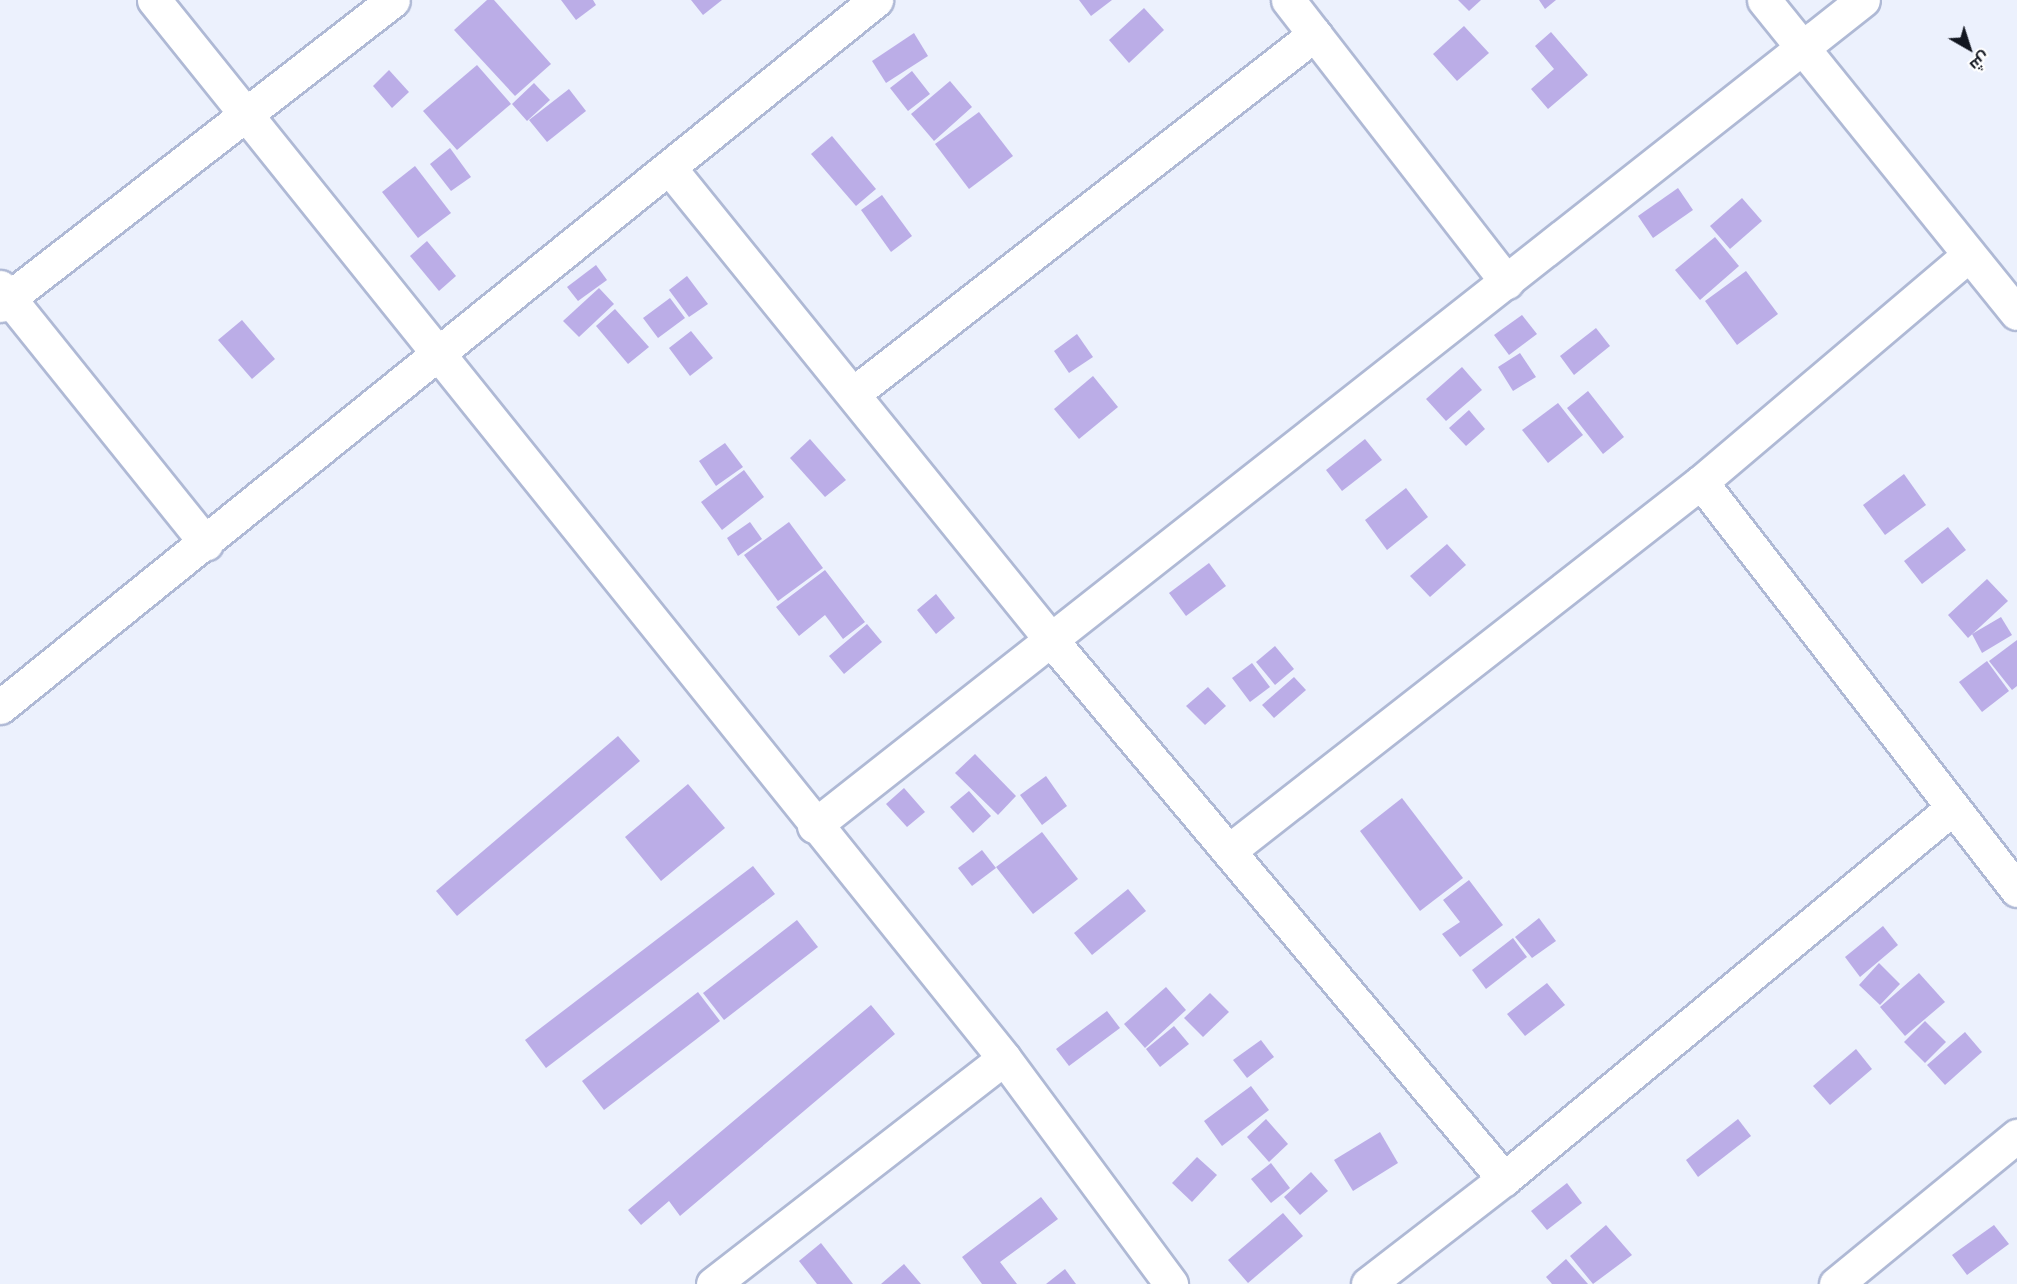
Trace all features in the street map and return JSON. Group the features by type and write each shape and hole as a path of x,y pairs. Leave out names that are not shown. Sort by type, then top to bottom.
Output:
{"street":[{"path":"154,0 437,358 1004,1058 1171,1284"},
{"path":"206,543 3,297 246,116 393,0"},
{"path":"0,706 671,170 876,0"},
{"path":"1288,0 1507,282"},
{"path":"1764,0 2017,313"},
{"path":"814,826 1052,641 1863,0"},
{"path":"854,393 1315,34"},
{"path":"671,170 854,393 1052,641 1230,850 1504,1179"},
{"path":"1230,850 1701,482 1969,255"},
{"path":"1701,482 1950,810 2017,891"},
{"path":"1368,1284 1504,1179 1950,810"},
{"path":"713,1284 1004,1058"},
{"path":"1836,1284 2017,1136"}],"building":[{"path":"487,0 494,0 551,64 515,96 454,30"},
{"path":"561,0 593,0 596,5 576,20"},
{"path":"691,0 722,0 703,15"},
{"path":"1079,0 1112,0 1091,16"},
{"path":"1458,0 1481,0 1469,11"},
{"path":"1539,0 1556,0 1545,9"},
{"path":"1144,8 1164,30 1129,63 1109,40"},
{"path":"1464,26 1489,53 1457,81 1433,54"},
{"path":"1551,32 1588,75 1548,109 1531,89 1554,69 1535,46"},
{"path":"914,33 928,56 886,83 872,61"},
{"path":"477,65 511,104 457,150 423,111"},
{"path":"389,70 409,92 392,108 373,86"},
{"path":"912,71 930,94 908,111 890,88"},
{"path":"950,81 972,107 934,141 911,114"},
{"path":"534,83 550,100 527,121 512,104"},
{"path":"569,89 586,111 547,142 529,120"},
{"path":"979,112 1013,156 969,189 935,144"},
{"path":"832,136 876,189 856,206 811,154"},
{"path":"450,148 471,177 451,191 430,164"},
{"path":"415,166 451,213 418,238 382,192"},
{"path":"1678,188 1693,210 1653,238 1638,216"},
{"path":"882,195 912,236 891,252 861,210"},
{"path":"1742,198 1762,221 1730,249 1710,226"},
{"path":"1715,237 1739,266 1700,300 1675,270"},
{"path":"427,241 456,276 439,291 410,256"},
{"path":"596,265 607,280 578,301 567,287"},
{"path":"1746,271 1778,314 1737,345 1705,301"},
{"path":"687,276 708,304 689,317 669,290"},
{"path":"599,288 614,304 579,337 563,321"},
{"path":"670,298 685,318 658,338 643,318"},
{"path":"615,309 649,347 628,364 596,326"},
{"path":"1522,315 1537,334 1509,355 1494,335"},
{"path":"242,320 275,359 252,379 218,340"},
{"path":"1596,328 1610,346 1574,375 1560,356"},
{"path":"691,331 713,358 690,376 669,348"},
{"path":"1077,334 1093,357 1069,373 1054,351"},
{"path":"1520,353 1536,377 1513,391 1498,367"},
{"path":"1462,367 1482,390 1446,421 1426,399"},
{"path":"1093,376 1118,407 1079,439 1054,409"},
{"path":"1588,391 1624,437 1603,454 1567,408"},
{"path":"1558,403 1583,435 1548,463 1522,430"},
{"path":"1469,410 1485,429 1466,446 1449,428"},
{"path":"810,439 846,480 825,497 790,458"},
{"path":"1365,439 1382,460 1342,491 1326,470"},
{"path":"725,443 743,467 716,486 699,461"},
{"path":"744,470 764,497 722,530 701,502"},
{"path":"1904,474 1926,505 1885,535 1863,505"},
{"path":"1406,488 1428,517 1387,550 1365,520"},
{"path":"750,522 762,539 738,556 727,538"},
{"path":"789,522 823,568 778,601 744,555"},
{"path":"1948,527 1966,550 1922,584 1904,561"},
{"path":"1447,544 1466,565 1430,597 1410,576"},
{"path":"1209,563 1226,586 1186,616 1169,593"},
{"path":"825,570 865,622 843,639 825,615 799,636 776,607"},
{"path":"1987,579 2008,601 1968,638 1948,615"},
{"path":"936,594 955,618 936,634 917,610"},
{"path":"2001,617 2012,635 1982,653 1972,634"},
{"path":"867,624 882,642 844,674 829,656"},
{"path":"2017,640 2017,686 2012,690 1989,661"},
{"path":"1275,646 1294,669 1275,685 1256,662"},
{"path":"1987,661 2009,691 1982,712 1959,682"},
{"path":"1252,663 1270,687 1250,702 1232,678"},
{"path":"1294,677 1306,690 1274,718 1262,705"},
{"path":"1208,687 1226,706 1205,725 1186,706"},
{"path":"618,736 640,761 457,916 436,891"},
{"path":"975,754 1016,796 998,815 955,773"},
{"path":"1046,776 1067,806 1042,825 1020,795"},
{"path":"688,784 725,828 661,881 625,837"},
{"path":"904,788 925,812 907,827 886,804"},
{"path":"969,791 991,816 973,833 950,807"},
{"path":"1402,798 1463,878 1420,911 1360,831"},
{"path":"1042,832 1078,879 1033,914 996,867"},
{"path":"982,850 996,868 972,886 958,868"},
{"path":"753,866 775,894 546,1068 525,1040"},
{"path":"1469,880 1503,925 1460,957 1442,934 1460,922 1443,900"},
{"path":"1128,889 1146,911 1092,955 1074,933"},
{"path":"1539,918 1556,941 1532,958 1515,937"},
{"path":"797,920 818,947 724,1020 703,993"},
{"path":"1883,926 1898,945 1860,977 1845,957"},
{"path":"1513,938 1527,957 1486,989 1472,970"},
{"path":"1879,963 1900,984 1880,1005 1859,985"},
{"path":"1919,973 1945,1002 1905,1036 1880,1007"},
{"path":"1547,983 1565,1005 1525,1036 1507,1014"},
{"path":"1166,987 1186,1010 1145,1048 1124,1024"},
{"path":"698,992 720,1021 604,1110 582,1081"},
{"path":"1210,993 1229,1012 1203,1037 1184,1018"},
{"path":"871,1005 895,1034 680,1216 669,1201 641,1225 628,1210"},
{"path":"1107,1011 1120,1028 1069,1066 1056,1049"},
{"path":"1925,1021 1946,1042 1925,1063 1904,1042"},
{"path":"1174,1026 1189,1044 1160,1067 1146,1049"},
{"path":"1965,1032 1982,1052 1945,1085 1927,1065"},
{"path":"1261,1040 1274,1057 1247,1078 1233,1060"},
{"path":"1856,1049 1872,1069 1830,1105 1813,1086"},
{"path":"1251,1086 1269,1110 1222,1146 1204,1121"},
{"path":"1266,1119 1288,1144 1269,1162 1247,1137"},
{"path":"1738,1119 1751,1136 1698,1177 1686,1160"},
{"path":"1380,1132 1398,1163 1353,1191 1334,1160"},
{"path":"1197,1157 1217,1175 1192,1202 1172,1183"},
{"path":"1271,1163 1290,1188 1271,1203 1251,1179"},
{"path":"1311,1172 1328,1191 1300,1215 1284,1197"},
{"path":"1567,1183 1582,1203 1547,1230 1531,1211"},
{"path":"1041,1197 1058,1219 1000,1262 1017,1284 982,1284 962,1257"},
{"path":"1283,1213 1303,1236 1248,1283 1228,1260"},
{"path":"1606,1225 1632,1255 1593,1284 1570,1256"},
{"path":"1994,1225 2009,1244 1967,1275 1952,1255"},
{"path":"821,1243 853,1284 817,1284 799,1261"},
{"path":"1566,1259 1588,1284 1552,1284 1546,1277"},
{"path":"904,1264 921,1284 881,1284"},
{"path":"1065,1269 1076,1284 1046,1284"}]}
